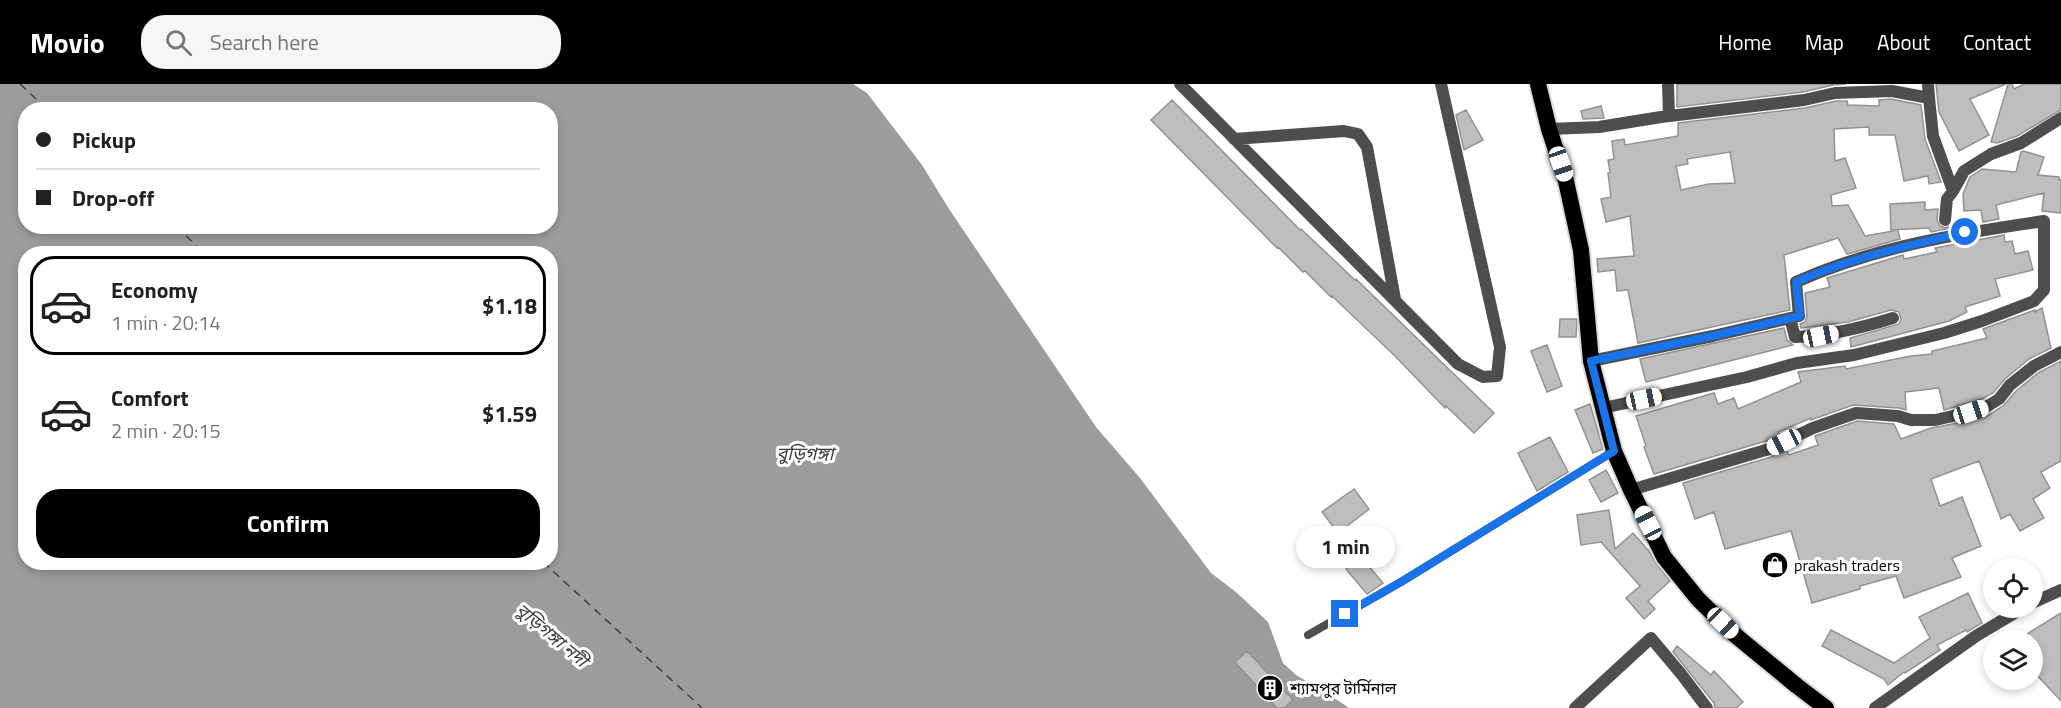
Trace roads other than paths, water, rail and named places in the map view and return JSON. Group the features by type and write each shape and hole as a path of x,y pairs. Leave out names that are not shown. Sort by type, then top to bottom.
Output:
{"highway":[{"path":"1538,84 1549,129 1566,181 1581,250 1591,361 1614,451 1631,490 1664,557 1698,599 1735,635 1826,708"}],"street":[{"path":"1180,84 1458,364 1483,378 1497,376 1500,347 1441,84"},
{"path":"1668,84 1669,116"},
{"path":"1928,84 1933,136 1953,190"},
{"path":"1549,129 1599,127 1804,100 1835,93 1892,91 1929,98"},
{"path":"1945,220 1947,198 1964,171 1990,154 2021,143 2061,118"},
{"path":"1234,139 1344,131 1358,134 1367,147 1395,299"},
{"path":"1591,361 1800,316 1796,282 1827,268 1965,232 2044,221 2044,290 2034,301 1982,321 1935,335 1854,355 1797,363 1747,377 1602,408"},
{"path":"1790,318 1795,337 1821,336 1865,327 1893,318"},
{"path":"1631,490 1769,449 1813,428 1856,413 1898,416 1911,420 1935,420 1978,409 1999,399 2010,385 2034,366 2061,352"},
{"path":"2043,598 2061,590"},
{"path":"1875,708 1976,636 2006,618"},
{"path":"1575,708 1651,638 1707,708"}],"lane":[{"path":"1308,635 1401,582 1614,451"}],"water":[{"name":"বুড়িগঙ্গা","path":"0,84 853,84 867,93 922,165 949,209 1096,427 1140,478 1211,573 1236,592 1268,622 1283,663 1296,675 1349,708 0,708"}],"place":[{"name":"prakash traders","path":"1775,565"},
{"name":"শ্যামপুর টার্মিনাল","path":"1270,688"}],"water label":[{"name":"বুড়িগঙ্গা নদী","path":"552,635"}]}
